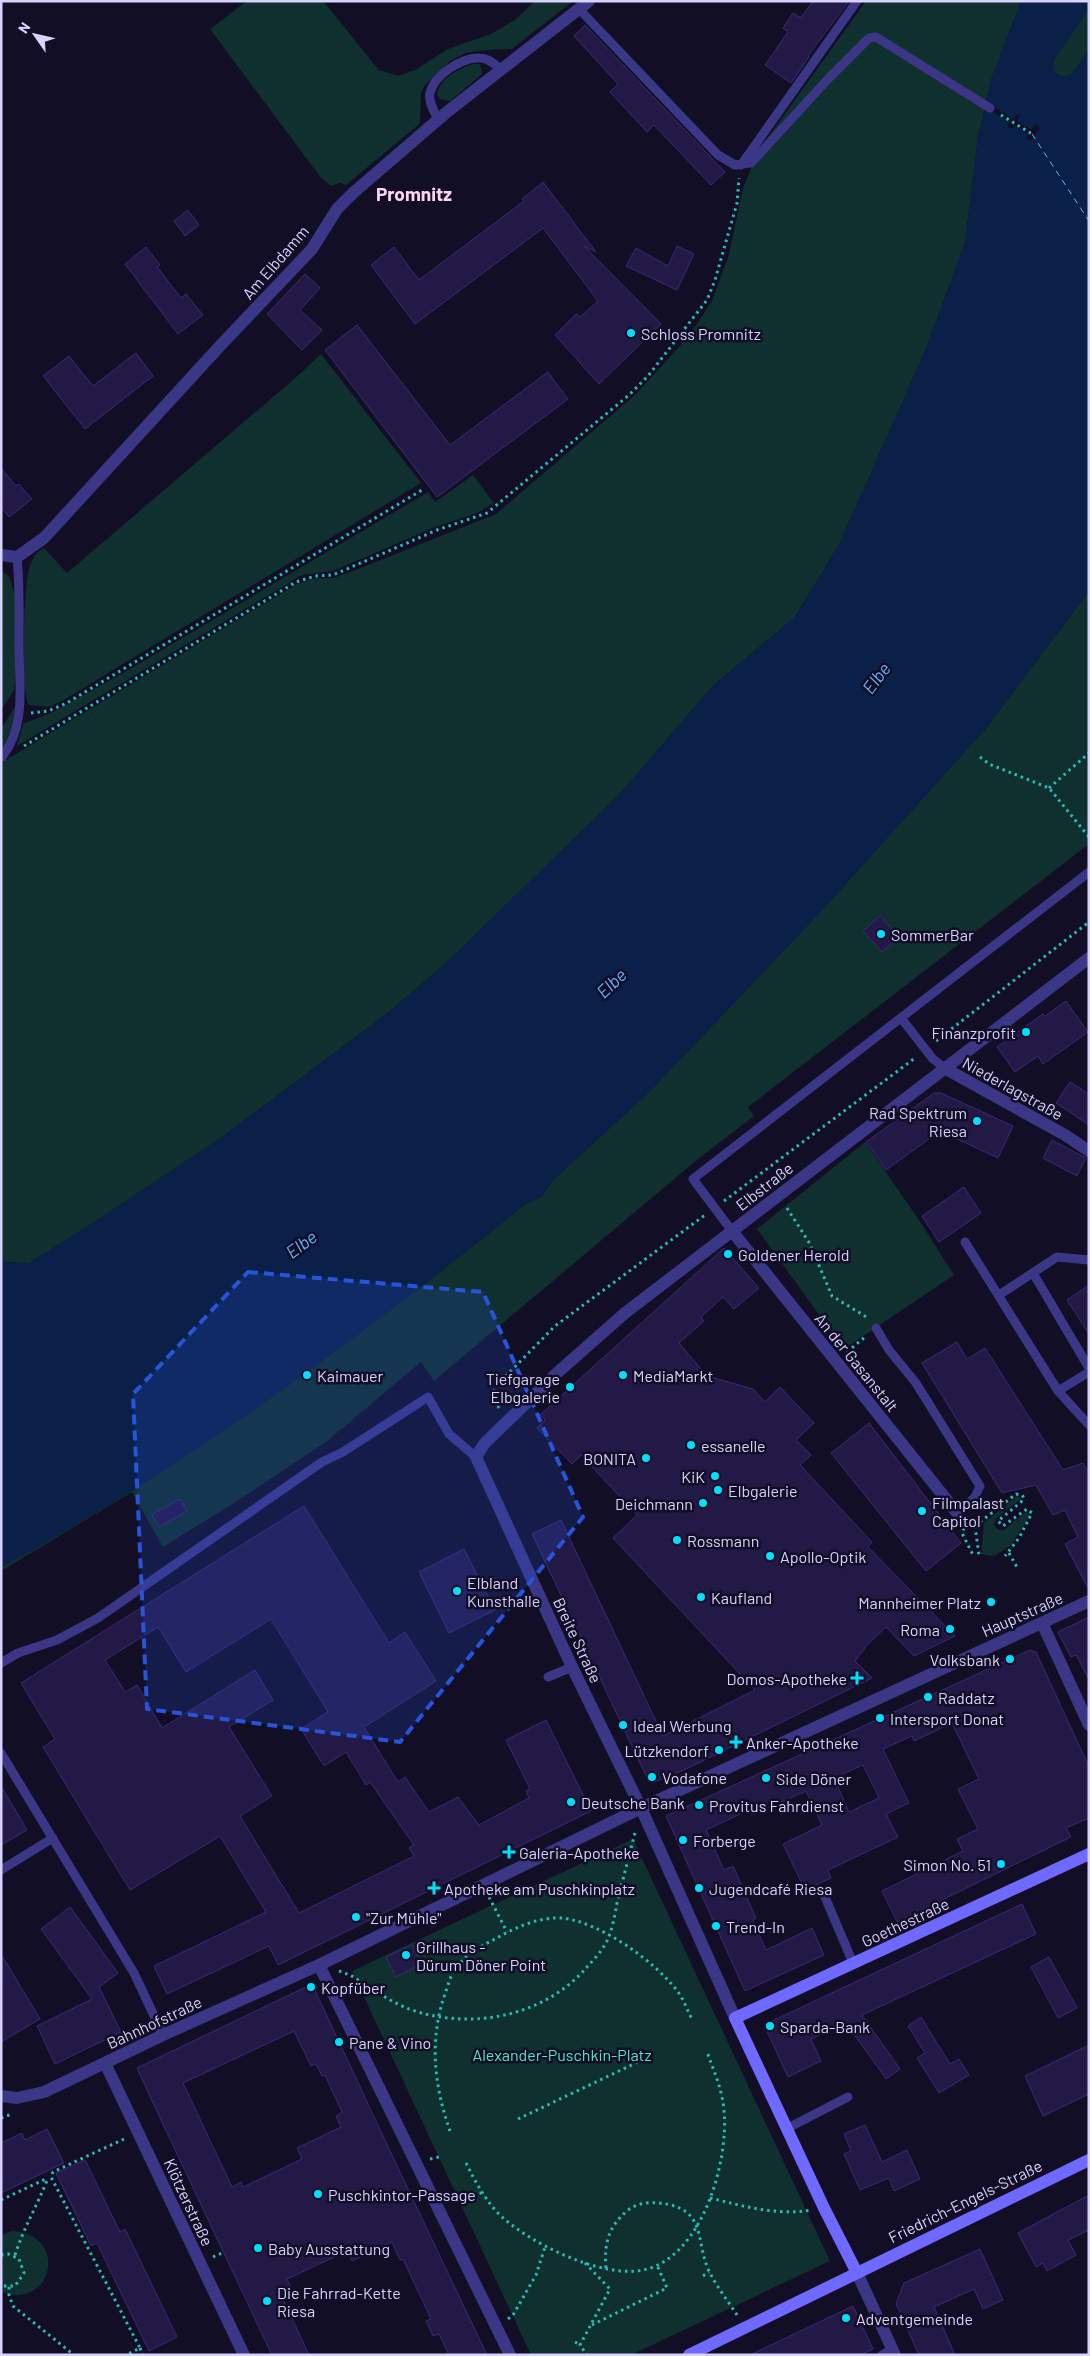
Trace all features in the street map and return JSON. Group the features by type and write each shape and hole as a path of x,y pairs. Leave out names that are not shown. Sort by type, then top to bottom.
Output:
{"main road":[{"name":"Goethestraße","path":"735,2018 1089,1854"},
{"path":"688,2355 856,2273 786,2129 735,2018"},
{"name":"Friedrich-Engels-Straße","path":"856,2273 1089,2160"}],"street":[{"name":"Am Elbdamm","path":"17,557 44,538 219,347 312,250 337,209 396,154 438,119 584,5"},
{"path":"1,555 17,557"},
{"name":"Elbstraße","path":"476,1457 484,1444 557,1373 625,1314 1089,958"},
{"name":"Niederlagstraße","path":"946,1069 1065,1135 1089,1152"},
{"name":"An der Gasanstalt","path":"732,1231 958,1514"},
{"name":"Breite Straße","path":"476,1457 572,1667 641,1808"},
{"name":"Hauptstraße","path":"641,1808 1089,1601"},
{"path":"1042,1623 1089,1726"},
{"path":"510,2355 320,1966 641,1808 735,2018"},
{"name":"Bahnhofstraße","path":"1,2096 17,2098 44,2092 163,2035 320,1966"},
{"name":"Klötzerstraße","path":"105,2063 244,2355"},
{"path":"856,2273 890,2353"}],"lane":[{"path":"741,165 856,1"},
{"path":"584,5 718,155 729,162 741,165 751,163 829,78 869,38 876,37 990,108"},
{"path":"438,119 430,103 430,92 443,74 468,59 481,58 493,62 500,69"},
{"path":"2,757 9,748 20,713 21,700 20,588 17,557"},
{"path":"732,1231 693,1179 1089,872"},
{"path":"901,1018 932,1059 946,1069"},
{"path":"965,1242 1058,1391 1089,1426"},
{"path":"999,1295 1057,1257 1089,1260"},
{"path":"1033,1274 1089,1368"},
{"path":"876,1328 889,1350 916,1383 980,1486 975,1496 958,1514"},
{"path":"1058,1391 1089,1372"},
{"path":"1,1663 18,1653 57,1640 98,1618 322,1462 343,1452 428,1397 449,1434 476,1457"},
{"path":"548,1678 572,1667"},
{"path":"1,1753 134,1973 163,2035"},
{"path":"1,1870 53,1838"},
{"path":"825,1897 853,1963"},
{"path":"786,2129 848,2097"}],"path":[{"path":"990,108 1032,134"},
{"path":"34,740 296,582 315,576 333,575 437,530 487,513 629,395 648,376 707,300 715,280 737,203 741,165"},
{"path":"20,713 48,711 65,704 422,490"},
{"path":"1049,788 1089,753"},
{"path":"980,757 989,764 1049,788 1089,837"},
{"path":"508,1421 491,1395 498,1384 555,1326 925,1050 1089,922"},
{"path":"778,1195 810,1244 832,1296 866,1316 876,1328 836,1362"},
{"path":"979,1555 975,1526 1020,1493 1024,1498 1021,1502 998,1521 1003,1526 1027,1510 1032,1513 1007,1554 1018,1569"},
{"path":"962,1533 974,1557"},
{"path":"320,1966 350,1975 409,2009 438,2016 467,2020 492,2018 539,2003 562,1990 581,1974 599,1954 609,1936 641,1808"},
{"path":"487,1893 507,1932"},
{"path":"450,2131 440,2098 436,2074 434,2054 438,2016 454,1971 477,1949 507,1932 535,1922 562,1918 575,1921 609,1936 658,1970 678,1992 692,2019"},
{"path":"466,2163 481,2193 502,2217 545,2247 584,2263 606,2268 626,2271 643,2270 657,2265 671,2258 685,2244 710,2198 717,2177 725,2132 720,2086 707,2052"},
{"path":"518,2119 638,2062"},
{"path":"15,2256 26,2222 38,2203 53,2172 138,2132"},
{"path":"1,2200 49,2177"},
{"path":"49,2177 143,2355"},
{"path":"432,2193 481,2193"},
{"path":"710,2198 764,2211 790,2214 824,2208"},
{"path":"606,2268 604,2248 609,2232 618,2219 630,2208 648,2202 668,2204 683,2210 697,2224 709,2272 746,2328"},
{"path":"496,2326 513,2315 536,2275 545,2247"},
{"path":"1,2255 15,2256 22,2263 24,2273 19,2282 10,2287 1,2286"},
{"path":"580,2345 610,2289 584,2263"},
{"path":"591,2325 667,2288 657,2265"},
{"path":"703,2276 709,2272"},
{"path":"10,2287 9,2295 13,2306 74,2355"},
{"path":"575,2342 587,2354"},
{"path":"126,2355 140,2348"}],"highlighted area":[{"path":"248,1272 483,1292 583,1517 400,1742 147,1709 133,1394"}],"green space":[{"path":"247,1 323,1 379,70 398,76 415,70 448,49 491,34 515,20 535,1 573,1 512,49 465,53 450,61 425,85 421,93 420,123 346,185 340,183 331,186 321,178 210,29"},
{"path":"866,1 1021,1 991,80 978,137 965,243 924,354 840,543 795,617 713,686 618,796 444,965 388,1013 215,1142 87,1227 29,1263 1,1262 1,763 297,584 316,578 333,578 353,571 496,514 635,395 688,337 712,301 729,254 743,188 758,151"},
{"path":"1089,9 1089,50 1071,75 1061,77 1052,70 1054,59"},
{"path":"472,64 480,64 482,74 450,101 440,99 437,94 442,83 455,72"},
{"path":"321,354 421,483 62,701 48,707 29,705 24,681 24,617 27,579 29,569 36,554 44,548 67,573"},
{"path":"473,475 494,503 477,513 435,527 333,571 302,575 17,746 23,724 53,712 130,669 428,492 435,502"},
{"path":"1,570 9,577 15,595 15,681 14,690 1,711"},
{"path":"1089,591 1089,844 748,1107 754,1116 698,1159 434,1381 421,1362 326,1442 242,1498 163,1547 132,1492 1,1571 1,1567 139,1486 271,1398 400,1303 525,1204 541,1197 553,1180 650,1091 822,910 985,729"},
{"path":"16,705 11,730 1,754 1,729"},
{"path":"865,1142 917,1217 954,1275 844,1349 757,1229"},
{"path":"1017,1496 1021,1499 996,1518 994,1525 998,1530 1004,1530 1026,1512 1030,1515 1012,1544 995,1556 981,1554 984,1523"},
{"name":"Alexander-Puschkin-Platz","path":"633,1839 830,2261 631,2355 531,2355 352,1971"},
{"path":"12,2231 30,2235 42,2244 48,2257 48,2270 43,2282 33,2291 19,2295 1,2292 1,2235"}],"water":[{"name":"Elbe","path":"1021,1 1089,1 1089,9 1054,59 1052,69 1061,77 1071,75 1089,50 1089,591 985,729 822,910 650,1091 553,1180 541,1197 525,1204 400,1303 271,1398 139,1486 1,1567 1,1262 29,1263 87,1227 215,1142 388,1013 444,965 618,796 713,686 795,617 840,543 924,354 965,243 978,137 991,80"}],"pier":[{"path":"991,105 1013,119 1017,114 1020,116 1017,121 1031,130 1035,124 1040,128 1030,141 1026,138 1028,134 1015,125 1012,129 1008,127 1010,122 989,110"}],"building":[{"path":"813,1 849,1 808,56 791,83 765,65 788,32 783,28 793,13 801,18"},
{"path":"585,25 725,172 711,185 654,125 647,132 610,92 618,84 574,36"},
{"path":"543,182 596,252 584,246 661,324 599,384 555,335 576,314 580,317 598,301 543,228 415,324 371,265 394,247 419,280 524,201 522,199"},
{"path":"188,210 199,225 185,236 174,221"},
{"path":"677,246 694,254 677,290 626,266 636,248 668,266"},
{"path":"146,247 160,265 157,267 181,298 186,294 203,315 178,334 125,264"},
{"path":"305,274 320,288 300,310 322,330 302,350 267,314"},
{"path":"357,325 450,445 548,372 568,399 437,497 325,350"},
{"path":"136,353 153,376 85,429 43,376 69,356 93,386"},
{"path":"1,468 16,486 19,484 32,499 9,517 1,507"},
{"name":"SommerBar","path":"880,916 899,937 882,952 863,931"},
{"path":"1066,1001 1088,1032 1043,1064 1038,1056 1015,1072 997,1047 1043,1014 1045,1016"},
{"path":"1070,1082 1089,1094 1089,1125 1056,1103"},
{"path":"934,1093 941,1093 1013,1126 998,1158 940,1131 886,1170 866,1142"},
{"path":"1052,1140 1086,1158 1077,1176 1043,1158"},
{"path":"964,1187 981,1213 939,1242 922,1216"},
{"name":"Elbgalerie","path":"724,1248 759,1288 734,1309 723,1297 701,1317 704,1321 679,1343 707,1376 753,1389 765,1402 780,1387 814,1423 796,1440 811,1455 800,1465 872,1542 868,1547 955,1636 914,1656 886,1627 867,1645 855,1661 872,1678 686,1769 652,1783 647,1778 532,1534 561,1520 663,1736 755,1690 613,1538 637,1515 581,1455 572,1464 537,1428 545,1420 540,1415"},
{"path":"1089,1285 1089,1334 1067,1300"},
{"path":"957,1342 967,1359 985,1348 1063,1470 1083,1463 1089,1472 1089,1590 1065,1544 1078,1537 1065,1510 1053,1515 1036,1485 1002,1493 922,1363"},
{"path":"869,1423 961,1543 926,1571 831,1453"},
{"path":"180,1499 187,1511 159,1527 152,1514"},
{"path":"304,1506 389,1643 405,1632 436,1681 364,1727 398,1782 405,1777 429,1812 458,1797 479,1825 529,1798 526,1791 530,1789 506,1740 546,1720 591,1811 278,1965 269,1946 167,1994 154,1966 266,1912 220,1836 130,1890 43,1747 55,1739 21,1683","holes":["271,1619 328,1712 301,1729 324,1766 346,1752 366,1785 370,1782 414,1845 409,1848 414,1856 299,1913 240,1816 272,1796 229,1727 273,1700 255,1670 162,1728 137,1685 125,1692 105,1660 158,1627 186,1672"]},
{"name":"Elbland Kunsthalle","path":"464,1549 495,1610 449,1633 419,1572"},
{"path":"1089,1617 1089,1680 1076,1655 1071,1657 1058,1632"},
{"path":"1030,1650 1036,1652 1089,1767 1089,1818 1066,1828 1071,1837 897,1922 882,1891 963,1851 957,1839 978,1829 958,1789 979,1779 952,1723 914,1741 912,1736 883,1749 909,1803 886,1814 898,1837 828,1870 831,1878 805,1890 783,1844 822,1825 806,1791 752,1815 749,1810 706,1830 724,1870 733,1866 756,1918 753,1920 766,1950 812,1928 824,1955 745,1991 666,1816","holes":["863,1765 879,1798 849,1812 834,1778"]},
{"path":"1,1786 27,1830 1,1845"},
{"path":"1022,1904 1036,1934 862,2015 900,2069 886,2079 846,2023 811,2039 821,2061 788,2077 767,2031 772,2021"},
{"path":"70,1907 118,1973 99,1987 121,2032 55,2064 37,2026 92,1999 41,1929"},
{"path":"412,1945 421,1964 396,1977 386,1957"},
{"path":"1,1954 40,2019 1,2042"},
{"path":"1049,1957 1077,2008 1058,2018 1031,1967"},
{"path":"312,1984 487,2355 449,2355 439,2334 433,2336 426,2321 431,2319 403,2259 400,2260 392,2242 352,2261 347,2251 287,2279 294,2294 283,2299 309,2355 272,2355 137,2068","holes":["294,2031 311,2066 316,2064 322,2076 325,2075 342,2112 336,2116 341,2127 297,2148 302,2159 243,2187 241,2182 232,2187 183,2083"]},
{"path":"921,2017 950,2064 959,2059 969,2075 939,2093 917,2058 925,2053 908,2026"},
{"path":"1089,2045 1089,2094 1043,2116 1025,2076"},
{"path":"865,2125 882,2162 907,2150 920,2179 894,2191 889,2178 860,2190 844,2154 851,2151 844,2134"},
{"path":"47,2129 64,2163 1,2193 1,2143 22,2133 25,2140"},
{"path":"85,2160 120,2232 125,2229 177,2337 149,2351 97,2243 91,2246 56,2173"},
{"path":"1089,2195 1089,2230 1068,2240 1076,2255 1047,2271 1043,2263 1036,2267 1018,2233"},
{"path":"980,2249 1003,2300 983,2309 974,2289 934,2307 955,2355 919,2355 896,2304 904,2283"},
{"path":"853,2306 873,2349 860,2355 750,2355"}],"ferry route":[{"path":"1032,134 1089,221"}],"place":[{"name":"Schloss Promnitz","path":"631,333"},
{"name":"SommerBar","path":"881,934"},
{"name":"Finanzprofit","path":"1026,1032"},
{"name":"Rad Spektrum Riesa","path":"977,1121"},
{"name":"Goldener Herold","path":"728,1254"},
{"name":"Kaimauer","path":"307,1375"},
{"name":"MediaMarkt","path":"623,1375"},
{"name":"Tiefgarage Elbgalerie","path":"570,1387"},
{"name":"essanelle","path":"691,1445"},
{"name":"BONITA","path":"646,1458"},
{"name":"KiK","path":"715,1476"},
{"name":"Elbgalerie","path":"718,1490"},
{"name":"Deichmann","path":"703,1503"},
{"name":"Filmpalast Capitol","path":"922,1511"},
{"name":"Rossmann","path":"677,1540"},
{"name":"Apollo-Optik","path":"770,1556"},
{"name":"Elbland Kunsthalle","path":"457,1591"},
{"name":"Kaufland","path":"701,1597"},
{"name":"Mannheimer Platz","path":"991,1602"},
{"name":"Roma","path":"950,1629"},
{"name":"Volksbank","path":"1010,1659"},
{"name":"Domos-Apotheke","path":"857,1678"},
{"name":"Raddatz","path":"928,1697"},
{"name":"Intersport Donat","path":"880,1718"},
{"name":"Ideal Werbung","path":"623,1725"},
{"name":"Anker-Apotheke","path":"736,1742"},
{"name":"Lützkendorf","path":"719,1750"},
{"name":"Vodafone","path":"652,1777"},
{"name":"Side Döner","path":"766,1778"},
{"name":"Deutsche Bank","path":"571,1802"},
{"name":"Provitus Fahrdienst","path":"699,1805"},
{"name":"Forberge","path":"683,1840"},
{"name":"Galeria-Apotheke","path":"509,1852"},
{"name":"Simon No. 51","path":"1001,1864"},
{"name":"Apotheke am Puschkinplatz","path":"434,1888"},
{"name":"Jugendcafé Riesa","path":"699,1888"},
{"name":"\"Zur Mühle\"","path":"356,1917"},
{"name":"Trend-In","path":"716,1926"},
{"name":"Grillhaus - Dürum Döner Point","path":"406,1955"},
{"name":"Kopfüber","path":"311,1987"},
{"name":"Sparda-Bank","path":"770,2026"},
{"name":"Pane & Vino","path":"339,2042"},
{"name":"Puschkintor-Passage","path":"318,2194"},
{"name":"Baby Ausstattung","path":"258,2248"},
{"name":"Die Fahrrad-Kette Riesa","path":"267,2301"},
{"name":"Adventgemeinde","path":"846,2318"}],"district":[{"name":"Promnitz","path":"414,193"}]}
